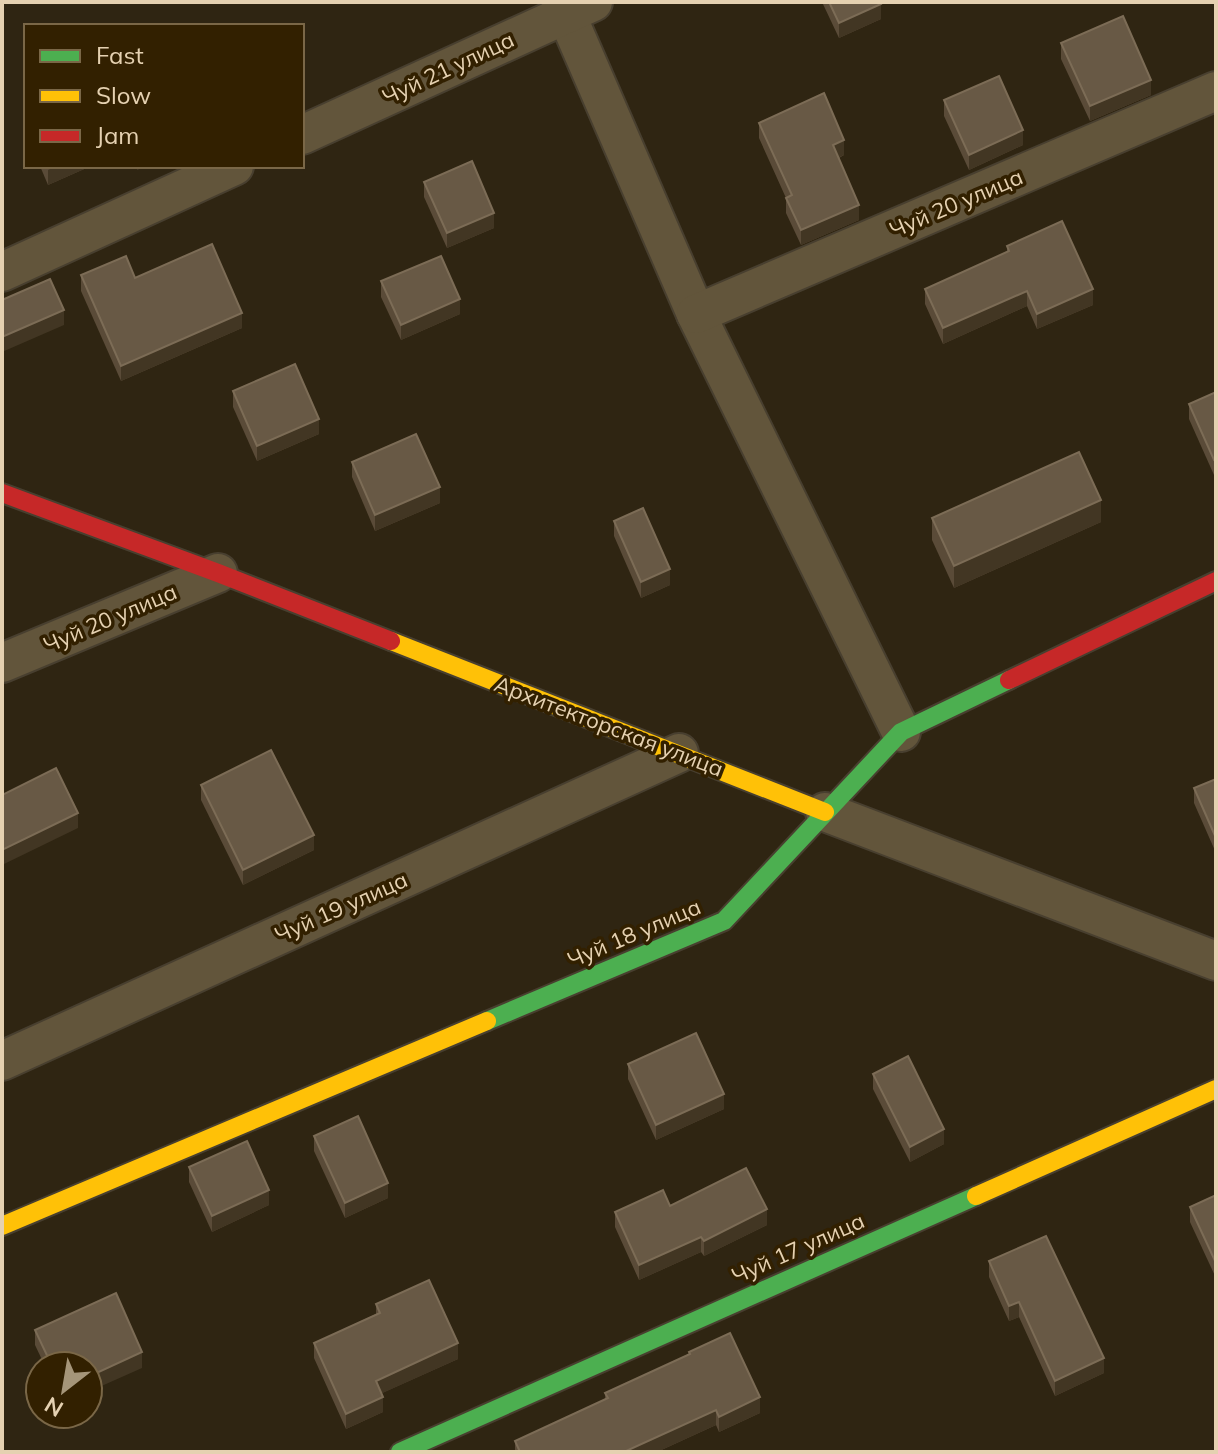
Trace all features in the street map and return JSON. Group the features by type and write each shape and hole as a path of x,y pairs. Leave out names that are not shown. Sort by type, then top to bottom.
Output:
{"street":[{"name":"Чуй 21 улица","path":"304,134 574,6"},
{"path":"574,6 696,314 901,732"},
{"name":"Чуй 20 улица","path":"696,314 1216,91"},
{"path":"2,272 230,168"},
{"name":"Архитекторская улица","path":"2,493 218,573 825,812 1216,961"},
{"name":"Чуй 20 улица","path":"2,663 218,573"},
{"name":"Чуй 18 улица","path":"2,1226 724,921 901,732 1216,581"},
{"name":"Чуй 19 улица","path":"2,1061 679,753"},
{"name":"Чуй 17 улица","path":"400,1452 1216,1089"}],"building":[{"path":"829,2 880,2 881,4 839,23"},
{"path":"1123,16 1151,80 1090,106 1061,43"},
{"path":"999,76 1023,130 969,155 944,100"},
{"path":"824,93 844,140 833,145 859,205 801,230 786,198 792,195 759,123"},
{"path":"472,161 494,213 447,233 424,182"},
{"path":"1062,221 1093,289 1037,314 1027,291 943,328 925,289 1009,251 1007,246"},
{"path":"212,244 242,313 121,366 81,275 126,256 135,278"},
{"path":"441,256 460,299 401,325 381,281"},
{"path":"50,279 64,310 2,337 2,300"},
{"path":"295,364 319,419 257,446 233,391"},
{"path":"1216,392 1216,459 1214,460 1189,404"},
{"path":"416,434 440,487 375,515 352,462"},
{"path":"1079,452 1101,500 954,566 932,518"},
{"path":"643,508 670,569 641,582 614,521"},
{"path":"271,750 314,835 243,870 201,785"},
{"path":"56,768 78,813 2,850 2,795"},
{"path":"1216,779 1216,838 1194,788"},
{"path":"696,1033 724,1094 656,1125 628,1064"},
{"path":"908,1056 944,1129 910,1147 873,1074"},
{"path":"358,1116 388,1183 345,1203 314,1136"},
{"path":"247,1141 269,1190 212,1216 189,1167"},
{"path":"746,1168 767,1209 704,1241 701,1237 639,1265 615,1212 663,1190 670,1206"},
{"path":"1216,1195 1216,1263 1190,1207"},
{"path":"1046,1236 1104,1358 1055,1381 1019,1302 1009,1306 989,1261"},
{"path":"429,1280 458,1343 376,1381 383,1397 346,1414 314,1343 380,1313 376,1304"},
{"path":"116,1293 142,1352 104,1370 104,1350 44,1350 35,1330"},
{"path":"730,1333 760,1397 719,1417 716,1410 624,1452 520,1452 515,1441 608,1398 605,1393"}],"traffic: fast":[{"path":"487,1021 724,921 901,732 1009,680"},
{"path":"400,1452 976,1196"}],"traffic: slow":[{"path":"391,641 825,812"},
{"path":"2,1226 487,1021"},
{"path":"976,1196 1216,1089"}],"traffic: jam":[{"path":"2,493 391,641"},
{"path":"1009,680 1216,581"}]}
